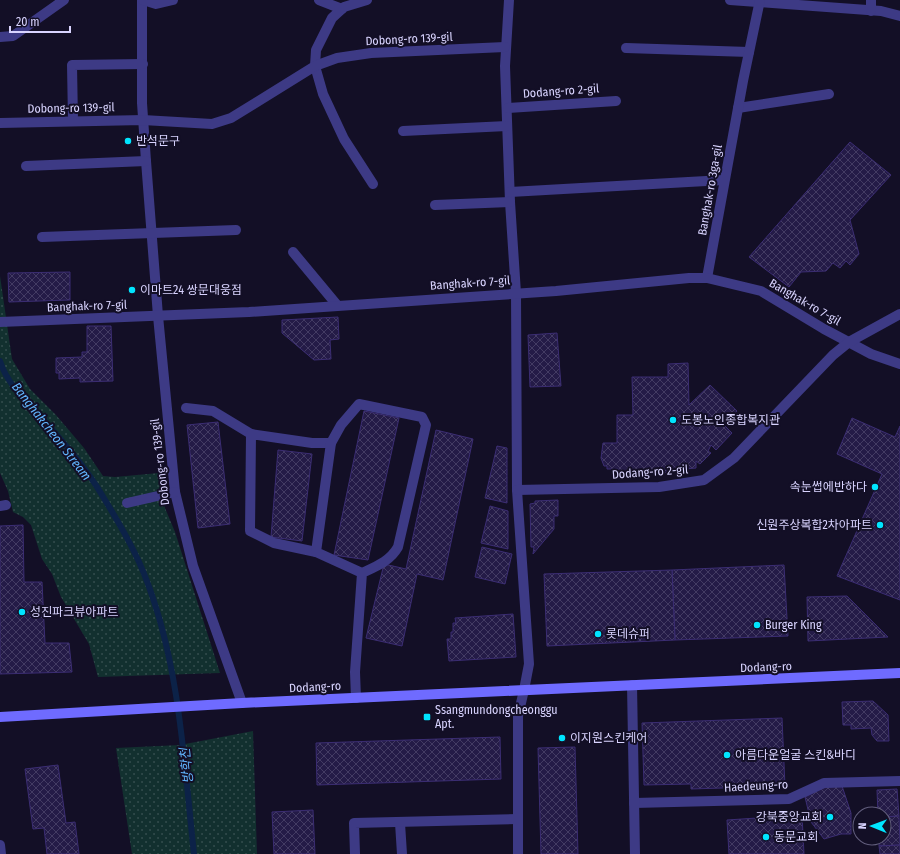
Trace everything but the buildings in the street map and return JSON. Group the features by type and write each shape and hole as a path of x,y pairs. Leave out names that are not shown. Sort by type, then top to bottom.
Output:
{"main road":[{"name":"Dodang-ro","path":"0,717 242,703 900,674"}],"street":[{"path":"0,37 13,36 64,0"},
{"name":"Dobong-ro 139-gil","path":"173,0 156,4 143,0 143,120 150,233 175,492 193,566 242,703"},
{"path":"319,0 342,9"},
{"path":"367,0 342,9 332,18 316,50 315,66 323,94 344,139 373,184"},
{"name":"Dodang-ro 2-gil","path":"509,0 505,47 510,197 516,293 517,490 529,664 518,716 518,854"},
{"path":"730,0 871,10 900,16"},
{"path":"871,10 872,0"},
{"name":"Banghak-ro 3ga-gil","path":"707,278 724,180 760,2"},
{"name":"Dobong-ro 139-gil","path":"0,123 143,120 212,124 222,122 315,66 337,58 371,53 505,47"},
{"path":"626,48 749,52"},
{"path":"73,121 72,65 143,64"},
{"path":"738,108 829,94"},
{"name":"Dodang-ro 2-gil","path":"508,108 616,101"},
{"path":"403,131 507,126"},
{"path":"26,166 146,161"},
{"path":"435,205 510,197 724,180"},
{"path":"42,237 236,230"},
{"path":"293,252 338,305"},
{"name":"Banghak-ro 7-gil","path":"0,322 248,312 707,278 761,291 824,329 871,354 900,364"},
{"name":"Dodang-ro 2-gil","path":"517,490 659,487 704,480 734,458 797,394 823,364 849,342 900,314"},
{"path":"251,434 250,531 274,543 316,552 362,572 378,566 393,556 398,547 426,425 422,417 359,404 341,425 331,443 316,552"},
{"path":"186,408 213,411 251,434 312,443 331,443"},
{"path":"127,502 175,492"},
{"path":"356,698 355,672 362,572"},
{"path":"632,685 635,854"},
{"name":"Haedeung-ro","path":"634,803 789,799 824,783 900,781"},
{"path":"355,854 354,823 517,819"},
{"path":"400,823 402,854"},
{"path":"0,845 1,854"}],"green space":[{"path":"0,276 12,359 30,389 56,415 84,448 103,476 115,477 159,473 165,508 175,532 220,673 98,677 89,644 61,597 52,574 42,559 31,525 23,517 13,512 8,491 0,473"},
{"path":"253,731 257,854 132,854 116,748 180,745"}],"waterway":[{"name":"Banghakcheon Stream","path":"0,361 12,385 67,446 96,485 115,516 144,572 159,617 174,683 194,854"}],"place":[{"name":"반석문구","path":"128,141"},
{"name":"이마트24 쌍문대웅점","path":"132,290"},
{"name":"도봉노인종합복지관","path":"673,420"},
{"name":"속눈썹에반하다","path":"875,487"},
{"name":"신원주상복합2차아파트","path":"880,525"},
{"name":"성진파크뷰아파트","path":"22,612"},
{"name":"Burger King","path":"757,625"},
{"name":"롯데슈퍼","path":"598,634"},
{"name":"Ssangmundongcheonggu Apt.","path":"427,717"},
{"name":"이지원스킨케어","path":"562,738"},
{"name":"아름다운얼굴 스킨&바디","path":"727,755"},
{"name":"강북중앙교회","path":"830,817"},
{"name":"동문교회","path":"766,837"}],"water label":[{"name":"방학천","path":"186,766"}]}
